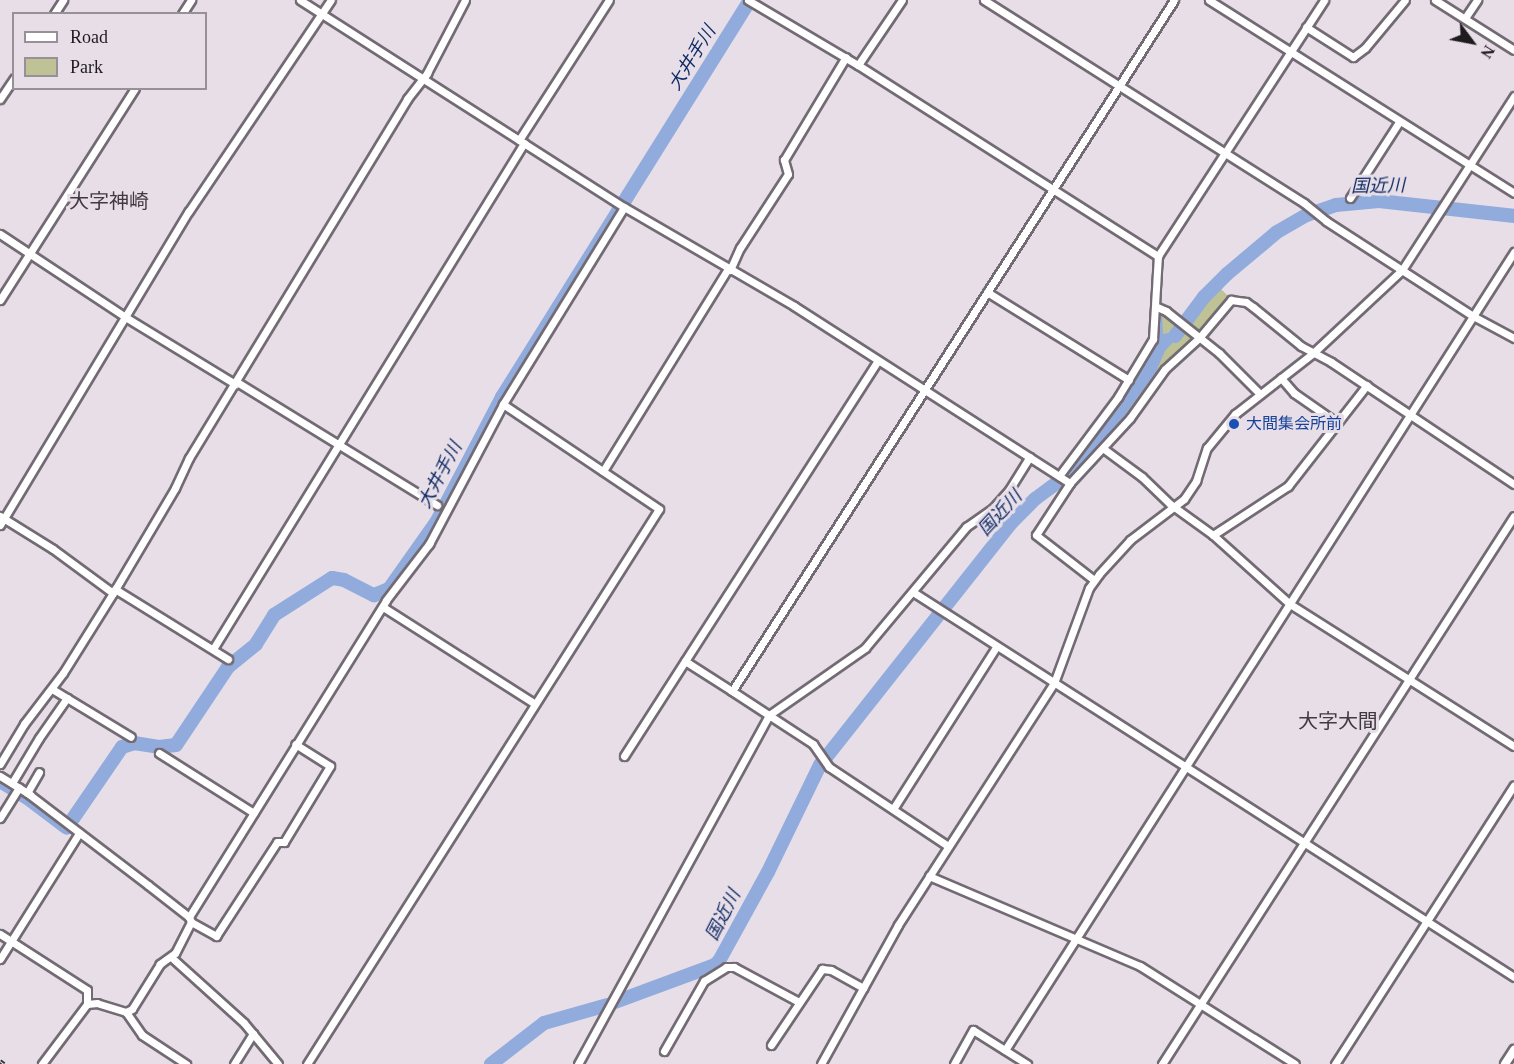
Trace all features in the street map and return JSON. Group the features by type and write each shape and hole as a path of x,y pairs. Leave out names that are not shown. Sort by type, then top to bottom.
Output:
{"street":[{"path":"300,0 624,207 794,306 1064,479"},
{"path":"228,658 114,591 54,549 1,520 127,318 189,211 331,0"},
{"path":"0,764 24,724 52,689 114,591 407,99 423,78 465,0"},
{"path":"213,649 609,0"},
{"path":"748,0 858,64 1158,256"},
{"path":"858,64 902,0"},
{"path":"984,0 1226,153 1473,316 1514,338"},
{"path":"732,692 1174,0"},
{"path":"1209,0 1399,122 1514,192"},
{"path":"1095,580 1036,535 1064,479 1154,339 1158,256 1324,0"},
{"path":"1306,27 1353,57 1365,48 1405,0"},
{"path":"1435,0 1514,50"},
{"path":"1465,18 1477,0"},
{"path":"603,471 788,174 784,160 846,57"},
{"path":"0,99 12,81"},
{"path":"0,300 134,90"},
{"path":"821,1064 929,876 1054,683 1095,580 1130,540 1175,507 1193,486 1202,458 1210,443 1235,414 1313,353 1402,270 1514,96"},
{"path":"1350,198 1399,122"},
{"path":"126,1012 136,1004 160,964 171,957 190,920 295,744 383,607 429,544 503,404 624,207"},
{"path":"0,234 127,318 437,505"},
{"path":"1005,1050 1514,252"},
{"path":"987,292 1129,380"},
{"path":"1064,479 1104,449 1165,369 1199,338 1225,304 1231,300 1237,300 1253,307 1301,346 1367,386 1514,484"},
{"path":"1157,307 1219,353 1260,394"},
{"path":"624,756 878,360"},
{"path":"1281,378 1294,393 1333,420"},
{"path":"1213,535 1288,486 1367,386"},
{"path":"307,1064 659,509 503,404"},
{"path":"1104,449 1143,477 1154,490 1213,535 1290,604 1514,746"},
{"path":"578,1064 769,716 865,648 966,527 993,508 1009,490 1030,457"},
{"path":"1162,1064 1514,516"},
{"path":"913,592 1514,977"},
{"path":"383,607 535,704"},
{"path":"893,809 997,646"},
{"path":"685,661 813,744 824,759 948,846"},
{"path":"52,689 131,738"},
{"path":"12,783 67,698"},
{"path":"0,776 17,789 27,793 190,920 216,936 277,842 284,842 330,766 295,744"},
{"path":"159,753 254,813"},
{"path":"27,793 39,772"},
{"path":"1335,1064 1514,785"},
{"path":"0,818 17,789"},
{"path":"0,959 79,833"},
{"path":"929,876 1140,966 1295,1064"},
{"path":"0,934 87,990 87,1004 42,1064"},
{"path":"171,957 254,1034 278,1064"},
{"path":"664,1051 704,981 726,967 734,967 799,1002"},
{"path":"771,1045 822,969 831,970 863,988"},
{"path":"87,1004 97,1003 126,1012 142,1035 186,1064"},
{"path":"954,1064 973,1030 1027,1064"},
{"path":"234,1064 254,1034"},
{"path":"1505,1064 1514,1050"}],"green space":[{"path":"1221,289 1229,297 1199,334 1072,477 1062,475 1155,338 1159,310 1187,330 1205,305"}],"water":[{"path":"1159,310 1162,311 1163,334 1173,332 1182,326 1185,329 1165,351 1156,372 1114,430 1067,479 1064,476 1065,473 1118,408 1150,354 1156,340"}],"waterway":[{"name":"大井手川","path":"70,823 122,747 134,743 159,747 176,745 228,667 256,644 274,615 332,578 344,580 374,595 389,589 437,521 502,397 750,0"},
{"name":"国近川","path":"1175,336 1204,297 1227,274 1277,232 1307,215 1336,205 1379,201 1514,216"},
{"name":"国近川","path":"615,1002 715,965 719,961 768,872 820,765 1012,522 1035,499 1074,470"},
{"name":"大井手川","path":"0,781 26,797 67,828"},
{"name":"国近川","path":"491,1064 544,1023 607,1005"}],"railway":[{"path":"0,1061 4,1064"}],"place":[{"name":"大間集会所前","path":"1234,424"}],"district":[{"name":"大字神崎","path":"109,201"},
{"name":"大字大間","path":"1338,721"}]}
